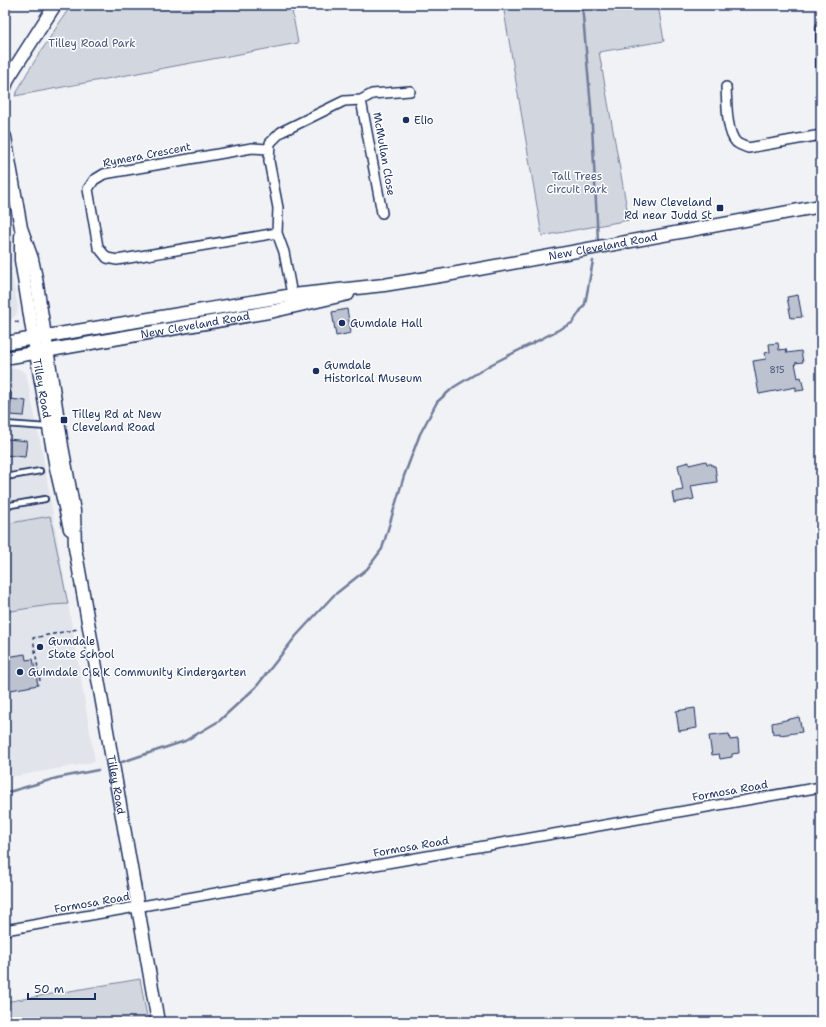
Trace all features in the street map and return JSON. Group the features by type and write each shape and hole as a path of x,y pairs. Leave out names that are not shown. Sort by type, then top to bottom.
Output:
{"main road":[{"path":"5,87 9,77 55,5"},
{"name":"Tilley Road","path":"5,137 21,228 32,258 39,338 74,511 75,548"},
{"name":"New Cleveland Road","path":"5,358 42,352 294,301 715,227 821,206"},
{"name":"New Cleveland Road","path":"5,343 294,301"},
{"name":"Tilley Road","path":"42,352 49,427 62,502 75,548 158,1022"}],"street":[{"path":"821,26 821,69"},
{"path":"726,88 731,134 737,144 748,148 821,135"},
{"path":"294,301 284,252 277,233 278,208 268,149 273,139 281,132 339,103 348,100 361,100 372,94 410,91"},
{"name":"McMullan Close","path":"361,100 382,213"},
{"name":"Rymera Crescent","path":"268,149 252,148 104,174 94,180 88,189 98,247 107,258 117,260 277,233"},
{"name":"Formosa Road","path":"5,930 821,787"}],"lane":[{"path":"5,392 8,394 5,424 49,427"},
{"path":"5,477 40,471"},
{"path":"5,506 46,499"}],"path":[{"path":"5,270 16,268"},
{"path":"15,321 19,323"},
{"path":"40,681 33,638 78,629"}],"shaded area":[{"path":"5,243 18,306 17,314 5,325"},
{"name":"Gumdale State School","path":"17,368 26,373 43,456 95,762 5,778 5,370"}],"green space":[{"name":"Tilley Road Park","path":"71,5 291,5 298,43 15,96 27,73"},
{"name":"Tall Trees Circuit Park","path":"503,5 658,5 664,41 599,52 629,220 542,236"},
{"path":"50,516 68,604 50,605 5,612 5,524"},
{"path":"140,979 148,1022 5,1022 5,1002"}],"building":[{"path":"798,295 802,317 791,318 787,297"},
{"name":"Gumdale Hall","path":"347,309 351,333 336,336 332,312"},
{"path":"778,343 779,350 786,349 787,353 801,351 803,362 795,363 798,378 801,377 804,390 796,391 796,387 759,394 753,361 766,359 765,353 770,352 769,344"},
{"path":"11,399 26,401 24,416 10,415"},
{"path":"5,440 27,441 25,457 5,455"},
{"path":"706,461 707,464 712,464 712,466 715,466 717,482 691,486 694,499 674,503 672,492 683,490 678,465 689,462 689,465"},
{"name":"Guimdale C & K Community Kindergarten","path":"25,654 26,660 33,659 38,685 5,691 5,664 8,664 7,657"},
{"path":"695,708 697,728 679,731 676,711"},
{"path":"799,717 802,732 780,735 780,733 773,734 772,723"},
{"path":"729,734 730,740 738,739 739,753 732,754 732,757 720,759 719,754 712,755 709,736"}],"waterway":[{"path":"582,5 591,107 598,241"},
{"path":"119,763 185,741 219,721 256,687 296,636 333,596 367,569 382,549 404,476 420,434 437,402 454,387 492,364 572,323 585,304 593,261"},
{"path":"5,793 57,778 98,770"}],"place":[{"name":"Elio","path":"406,120"},
{"name":"New Cleveland Rd near Judd St","path":"720,208"},
{"name":"Gumdale Hall","path":"342,323"},
{"name":"Gumdale Historical Museum","path":"316,371"},
{"name":"Tilley Rd at New Cleveland Road","path":"64,420"},
{"name":"Gumdale State School","path":"40,647"},
{"name":"Guimdale C & K Community Kindergarten","path":"20,672"}]}
